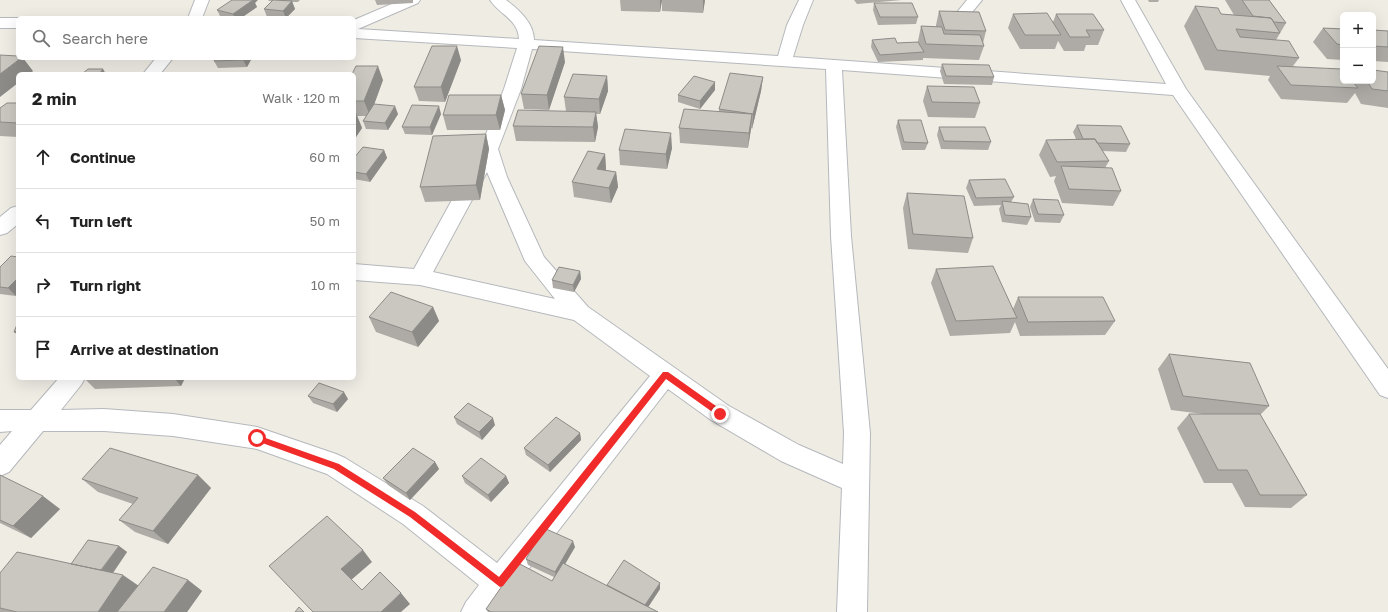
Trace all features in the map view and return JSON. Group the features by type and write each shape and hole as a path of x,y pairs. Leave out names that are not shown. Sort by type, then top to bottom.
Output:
{"street":[{"path":"196,16 202,0"},
{"path":"356,24 413,0"},
{"path":"420,278 489,148 522,62 526,44 526,32 512,12 497,0"},
{"path":"784,62 795,25 806,0"},
{"path":"928,58 975,0"},
{"path":"1128,0 1178,90 1388,388"},
{"path":"0,23 16,23"},
{"path":"356,33 784,62 834,64 928,58 1178,90"},
{"path":"152,72 163,60"},
{"path":"834,64 841,236 857,433 852,612"},
{"path":"489,148 498,177 535,261 580,313 720,414 790,453 856,482"},
{"path":"0,228 16,215"},
{"path":"356,272 420,278 580,313"},
{"path":"476,612 666,374"},
{"path":"0,464 71,380"},
{"path":"0,421 104,420 165,425 257,438 336,466 412,515 500,583 517,612"}],"building":[{"path":"232,0 253,0 233,14 217,10"},
{"path":"273,0 292,1 283,11 264,9"},
{"path":"1242,0 1269,0 1286,23 1274,22 1271,18 1253,16"},
{"path":"874,3 912,3 918,17 880,17"},
{"path":"1195,6 1218,8 1221,14 1271,18 1280,33 1236,29 1240,37 1289,41 1299,58 1217,50"},
{"path":"939,11 979,12 986,31 945,30"},
{"path":"1047,13 1061,35 1025,35 1013,14"},
{"path":"1056,14 1093,14 1104,30 1086,30 1090,37 1070,37"},
{"path":"921,26 942,27 944,34 980,35 984,46 926,44"},
{"path":"1323,28 1340,29 1340,44 1337,44"},
{"path":"1376,30 1388,31 1388,47 1376,46"},
{"path":"895,38 897,43 918,42 924,52 880,55 872,40"},
{"path":"432,46 457,46 441,87 414,87"},
{"path":"539,46 563,47 547,95 521,94"},
{"path":"0,55 16,56 16,60 18,60 0,74"},
{"path":"215,60 243,60 214,61"},
{"path":"942,64 989,65 994,77 946,76"},
{"path":"356,66 378,66 364,101 356,101 356,72 353,72"},
{"path":"1277,66 1340,69 1340,84 1355,84 1358,88 1291,85"},
{"path":"88,69 103,69 101,72 84,72"},
{"path":"1376,70 1388,72 1388,91 1372,89 1369,84 1376,84"},
{"path":"730,73 763,77 753,114 719,109"},
{"path":"573,74 607,76 599,99 564,97"},
{"path":"694,76 715,82 700,101 678,95"},
{"path":"927,86 974,87 980,103 932,102"},
{"path":"449,95 501,95 496,115 443,115"},
{"path":"7,103 16,103 16,123 0,122 0,108"},
{"path":"374,104 395,106 385,123 363,121"},
{"path":"412,105 439,106 430,127 402,127"},
{"path":"684,109 752,114 749,133 679,128"},
{"path":"518,110 596,112 593,127 513,126"},
{"path":"898,120 921,120 928,143 904,142"},
{"path":"1077,125 1121,126 1130,144 1097,143 1095,139 1083,139"},
{"path":"939,127 985,127 991,142 944,141"},
{"path":"625,129 671,133 666,154 619,150"},
{"path":"486,134 476,185 420,187 433,136"},
{"path":"1095,139 1109,161 1057,162 1046,140"},
{"path":"363,147 384,150 366,174 356,172 356,156"},
{"path":"588,151 605,154 597,169 616,172 609,188 572,182"},
{"path":"1061,166 1112,168 1121,191 1069,189"},
{"path":"1005,179 1014,197 976,198 969,180"},
{"path":"907,193 964,196 973,238 913,234"},
{"path":"1033,199 1058,200 1064,215 1038,214"},
{"path":"1002,201 1028,204 1031,217 1005,215"},
{"path":"11,256 16,257 16,280 8,288 0,287 0,267"},
{"path":"993,266 1017,318 956,321 936,269"},
{"path":"559,267 580,271 573,285 552,280"},
{"path":"391,292 433,307 412,332 369,317"},
{"path":"1018,297 1103,297 1115,321 1028,322"},
{"path":"1169,354 1250,363 1269,406 1183,396"},
{"path":"319,383 344,392 333,404 308,396"},
{"path":"468,403 493,418 479,432 454,417"},
{"path":"1189,414 1260,414 1307,495 1260,495 1247,470 1218,470"},
{"path":"556,417 580,433 548,465 524,448"},
{"path":"110,448 198,475 153,531 119,520 138,498 82,479"},
{"path":"413,448 435,462 406,493 383,478"},
{"path":"481,458 506,476 488,495 462,476"},
{"path":"0,475 43,496 13,526 0,520"},
{"path":"327,516 363,550 341,569 362,590 380,572 401,593 381,612 313,612 269,566"},
{"path":"544,528 573,541 555,572 526,559"},
{"path":"88,540 119,546 101,570 71,564"},
{"path":"17,552 123,575 98,612 17,612 0,608 0,573"},
{"path":"624,560 660,583 645,605 607,585"},
{"path":"518,563 552,581 563,563 658,612 491,612 486,609"},
{"path":"153,567 188,580 164,612 117,612"},
{"path":"299,607 304,612 295,612"}],"route":[{"path":"257,438 336,466 412,515 500,583 666,374 720,414"}]}
